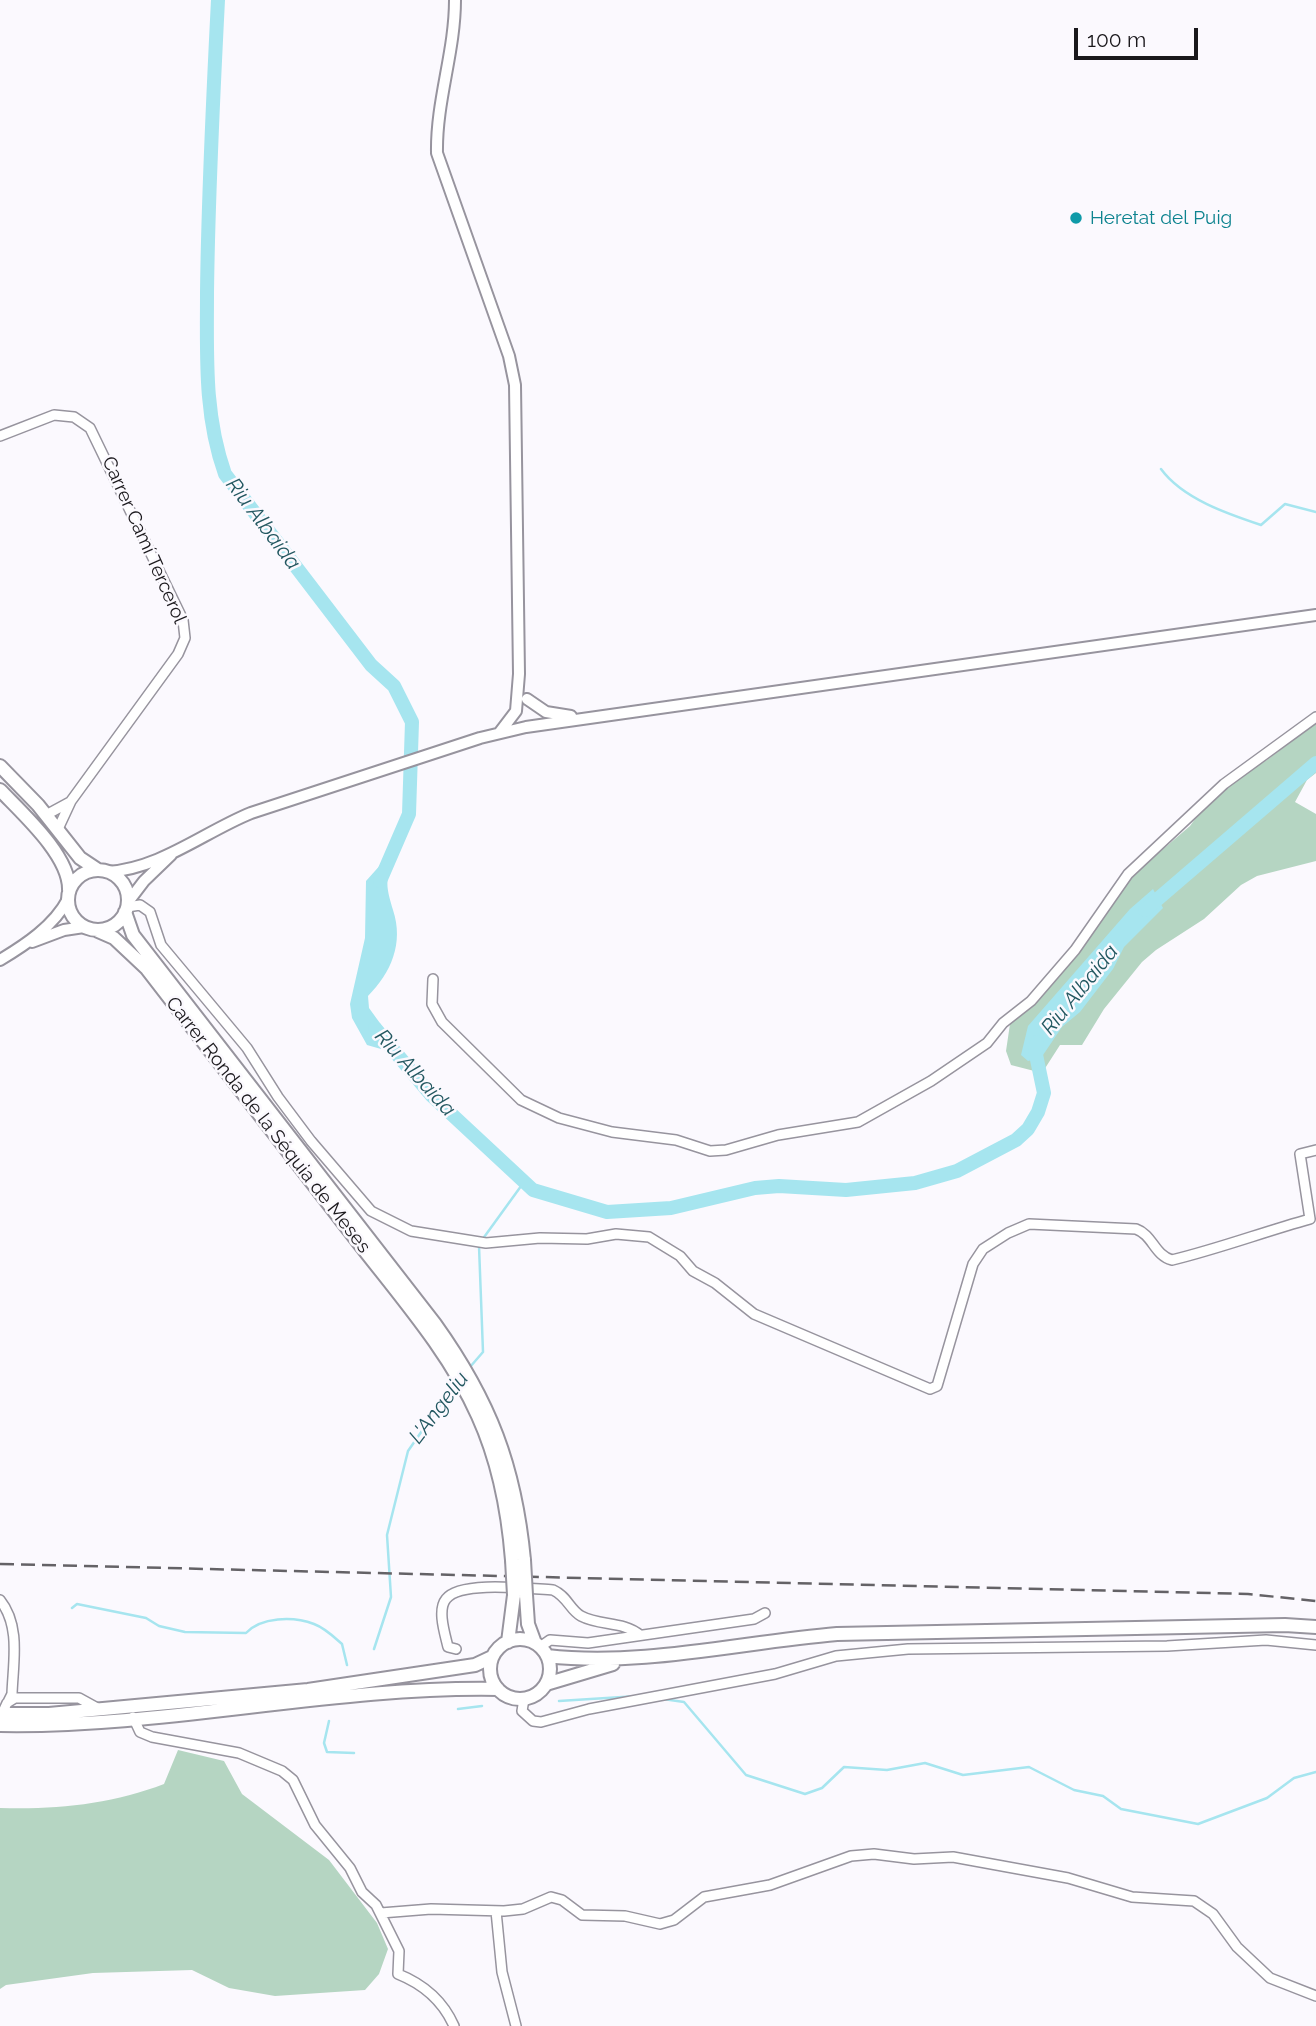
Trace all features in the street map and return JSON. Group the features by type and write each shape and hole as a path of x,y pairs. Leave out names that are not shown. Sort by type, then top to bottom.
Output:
{"main road":[{"path":"0,766 46,815 80,858 124,887 127,907 111,927 98,930 84,927 72,915 68,894 69,878 62,864 0,790"},
{"path":"68,894 80,876 102,871"},
{"name":"Carrer Ronda de la Séquia de Meses","path":"127,907 133,936 431,1328"},
{"name":"Carrer Ronda de la Séquia de Meses","path":"98,930 114,938 148,969 431,1328"},
{"path":"431,1328 482,1410 513,1480 520,1595 528,1624 541,1649 549,1675 546,1684"},
{"path":"2,1714 99,1709 308,1690 475,1665 492,1657 508,1642 520,1595"},
{"path":"508,1642 526,1640 541,1649 579,1660 640,1657 764,1640 837,1634 1285,1625 1316,1627"},
{"path":"492,1657 490,1674 498,1689 505,1695 524,1699 533,1696 546,1684 640,1657"},
{"path":"2,1714 132,1717 310,1700 498,1689"}],"street":[{"path":"455,0 455,23 436,126 437,153 509,356 514,384 519,674 516,711 500,732"},
{"name":"Carrer Camí Tercerol","path":"0,436 54,415 74,417 90,428 183,620 185,638 178,654 71,801 58,829"},
{"path":"127,907 144,881 176,852 223,824 500,732 1316,615"},
{"path":"519,674 531,713 526,727"},
{"path":"527,699 546,712 591,717"},
{"path":"516,711 526,727"},
{"path":"433,979 432,1004 442,1022 522,1100 559,1118 612,1132 676,1140 710,1151 726,1150 778,1135 858,1122 931,1080 987,1042 1060,968 1128,874 1224,784 1316,717"},
{"name":"Carrer Camí Tercerol","path":"46,815 71,801"},
{"path":"102,871 139,865 176,852"},
{"path":"26,944 57,915 68,894"},
{"path":"127,907 140,905 150,912 161,945 247,1048 278,1097 311,1141 372,1211 411,1231 480,1242 540,1238 587,1239 616,1234 649,1237 680,1256 693,1270 715,1283 754,1314 826,1342 930,1389 937,1386 976,1256 1008,1233 1029,1224 1136,1229 1145,1232 1159,1253 1172,1260 1210,1251 1247,1236 1310,1219 1300,1154 1316,1150"},
{"path":"0,960 26,944 64,930 84,927"},
{"path":"456,1649 448,1647 443,1607 446,1599 454,1592 468,1588 553,1590 563,1594 580,1616 624,1626 640,1635"},
{"path":"0,1600 10,1615 14,1630 12,1695 2,1714"},
{"path":"541,1649 550,1640 588,1643 754,1619 765,1612"},
{"path":"524,1699 522,1711 533,1721 541,1722 589,1709 775,1674 836,1656 908,1649 1167,1646 1266,1640 1316,1645"},
{"path":"132,1717 140,1732 152,1737 239,1753 282,1771 293,1780 315,1825 350,1868 362,1892 381,1913 399,1951 398,1974 419,1983 436,1999 454,2026"},
{"path":"381,1913 431,1909 523,1909 557,1898 582,1914 625,1916 652,1924 668,1923 704,1897 770,1885 851,1856 874,1854 914,1859 953,1857 1068,1878 1132,1897 1194,1901 1213,1914 1237,1947 1270,1978 1316,1996"},
{"path":"496,1911 502,1972 516,2026"}],"green space":[{"path":"1316,723 1316,773 1307,780 1295,802 1316,814 1316,861 1257,876 1241,885 1204,919 1156,950 1142,962 1104,1009 1082,1045 1060,1045 1042,1073 1011,1065 1006,1051 1010,1024 1071,961 1134,874 1190,826 1203,808 1242,775 1267,760"},
{"path":"178,1750 224,1761 242,1794 329,1860 377,1923 388,1949 379,1974 365,1990 275,1996 229,1988 192,1970 93,1973 6,1985 0,1989 0,1808 83,1804 144,1791 164,1784"}],"water":[{"path":"383,862 390,867 388,888 397,934 389,967 368,996 369,1008 390,1037 381,1049 367,1045 352,1018 350,1004 365,938 366,881"},
{"path":"1153,889 1163,908 1124,947 1113,969 1080,1012 1062,1027 1041,1058 1028,1061 1021,1055 1028,1026 1130,909"}],"waterway":[{"name":"Riu Albaida","path":"218,0 207,294 208,385 213,430 225,474 371,665 394,686 412,722 409,814 380,881"},
{"path":"1161,469 1170,480 1194,497 1261,525 1285,504 1316,512"},
{"name":"Riu Albaida","path":"1145,910 1316,763"},
{"name":"Riu Albaida","path":"375,1028 432,1096 533,1190 607,1212 671,1208 755,1188 779,1186 846,1190 915,1183 957,1171 1016,1140 1028,1129 1038,1112 1044,1093 1035,1050 1037,1042"},
{"name":"L'Angeliu","path":"482,1240 524,1182"},
{"name":"L'Angeliu","path":"470,1367 483,1352 479,1246"},
{"name":"L'Angeliu","path":"374,1649 391,1597 387,1535 408,1451 456,1382"},
{"path":"72,1608 77,1604 146,1618 159,1626 185,1632 246,1633 260,1624 278,1619 306,1621 322,1628 342,1644 347,1665"},
{"path":"559,1701 638,1696"},
{"path":"663,1699 684,1702 746,1775 805,1794 822,1788 844,1767 887,1770 925,1763 963,1775 1029,1767 1074,1790 1103,1796 1121,1809 1198,1824 1267,1798 1294,1778 1316,1772"},
{"path":"458,1709 482,1706"},
{"path":"329,1721 324,1743 327,1752 354,1753"}],"railway":[{"path":"0,1564 1248,1594 1316,1601"}],"place":[{"name":"Heretat del Puig","path":"1076,218"}]}
